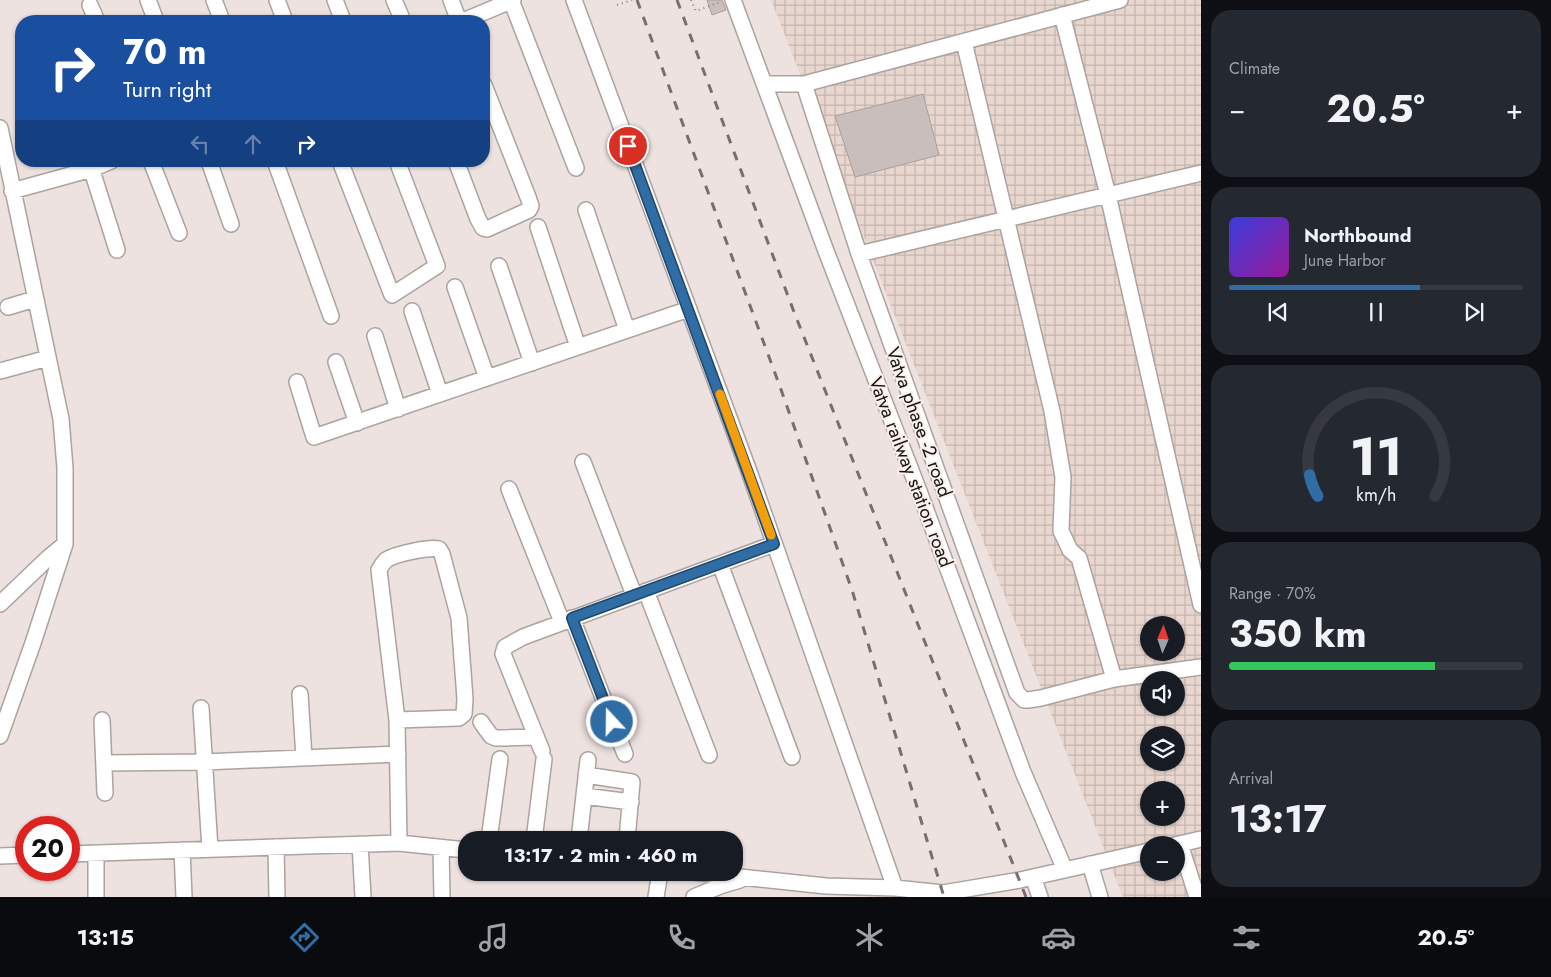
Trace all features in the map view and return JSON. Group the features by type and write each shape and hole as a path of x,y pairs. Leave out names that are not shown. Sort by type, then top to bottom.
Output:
{"street":[{"path":"148,0 154,15"},
{"path":"214,0 220,15"},
{"path":"277,0 283,15"},
{"path":"335,0 341,15"},
{"path":"394,0 400,15"},
{"path":"451,0 457,15"},
{"path":"477,15 512,0 576,168"},
{"path":"574,0 774,544 895,888"},
{"name":"Vatva railway station road","path":"728,0 762,79 919,491 1023,772 1065,870"},
{"path":"762,79 804,84 1120,0"},
{"path":"90,5 94,15"},
{"path":"1062,15 1108,195 1201,605"},
{"path":"964,42 1052,411 1063,477 1061,532 1070,550 1079,558 1114,679"},
{"name":"Vatva phase -2 road","path":"804,84 859,254 1014,687 1024,700"},
{"path":"458,167 483,228 487,229 530,210 531,206 490,100"},
{"path":"0,736 65,544 64,443 61,419 1,138"},
{"path":"12,191 84,167"},
{"path":"91,167 117,250"},
{"path":"153,167 179,233"},
{"path":"211,167 231,224"},
{"path":"277,167 331,316"},
{"path":"342,167 392,295 437,266 399,167"},
{"path":"859,254 1201,173"},
{"path":"586,210 627,330"},
{"path":"538,227 578,347"},
{"path":"499,266 532,363"},
{"path":"455,287 487,378"},
{"path":"8,307 35,299"},
{"path":"298,382 314,438 689,309"},
{"path":"412,311 440,394"},
{"path":"375,336 398,409"},
{"path":"0,371 48,358"},
{"path":"336,362 357,423"},
{"path":"583,462 709,755"},
{"path":"509,489 624,754"},
{"path":"0,604 65,544"},
{"path":"535,831 541,749 503,654 510,643 567,620 774,544"},
{"path":"397,720 459,718 464,714 465,699 459,618 442,554 438,549 426,549 388,558 379,570 397,720 399,843"},
{"path":"720,564 792,757"},
{"path":"1004,721 1024,700 1041,698 1114,679 1201,667"},
{"path":"300,694 304,758"},
{"path":"201,708 210,849"},
{"path":"102,720 105,793"},
{"path":"481,722 491,736 541,749"},
{"path":"104,763 204,762 398,754"},
{"path":"490,831 500,759"},
{"path":"580,831 587,767 630,781 633,784 628,831"},
{"path":"584,796 631,802"},
{"path":"1185,842 1201,839"},
{"path":"80,854 399,843 458,849"},
{"path":"360,844 363,897"},
{"path":"276,847 277,897"},
{"path":"441,848 442,897"},
{"path":"182,850 184,897"},
{"path":"96,853 96,897"},
{"path":"743,877 826,886 895,888 943,893 1033,877 1140,853"},
{"path":"0,856 15,855"},
{"path":"1090,864 1100,897"},
{"path":"1185,864 1197,897"},
{"path":"1033,877 1040,897"},
{"path":"694,897 720,886 748,878"},
{"path":"656,897 659,881"}],"path":[{"path":"616,5 632,0"},
{"path":"691,0 696,11 728,0"}],"shaded area":[{"path":"771,0 1201,0 1201,897 1123,897"}],"building":[{"path":"707,0 722,0 726,10 712,15"},
{"path":"923,94 939,155 855,177 835,116"}],"railway":[{"path":"637,0 779,384 852,590 944,897"},
{"path":"677,0 794,312 1026,897"}],"slow traffic":[{"path":"720,394 771,535"}],"route":[{"path":"612,722 572,618 774,544 628,146"}]}
